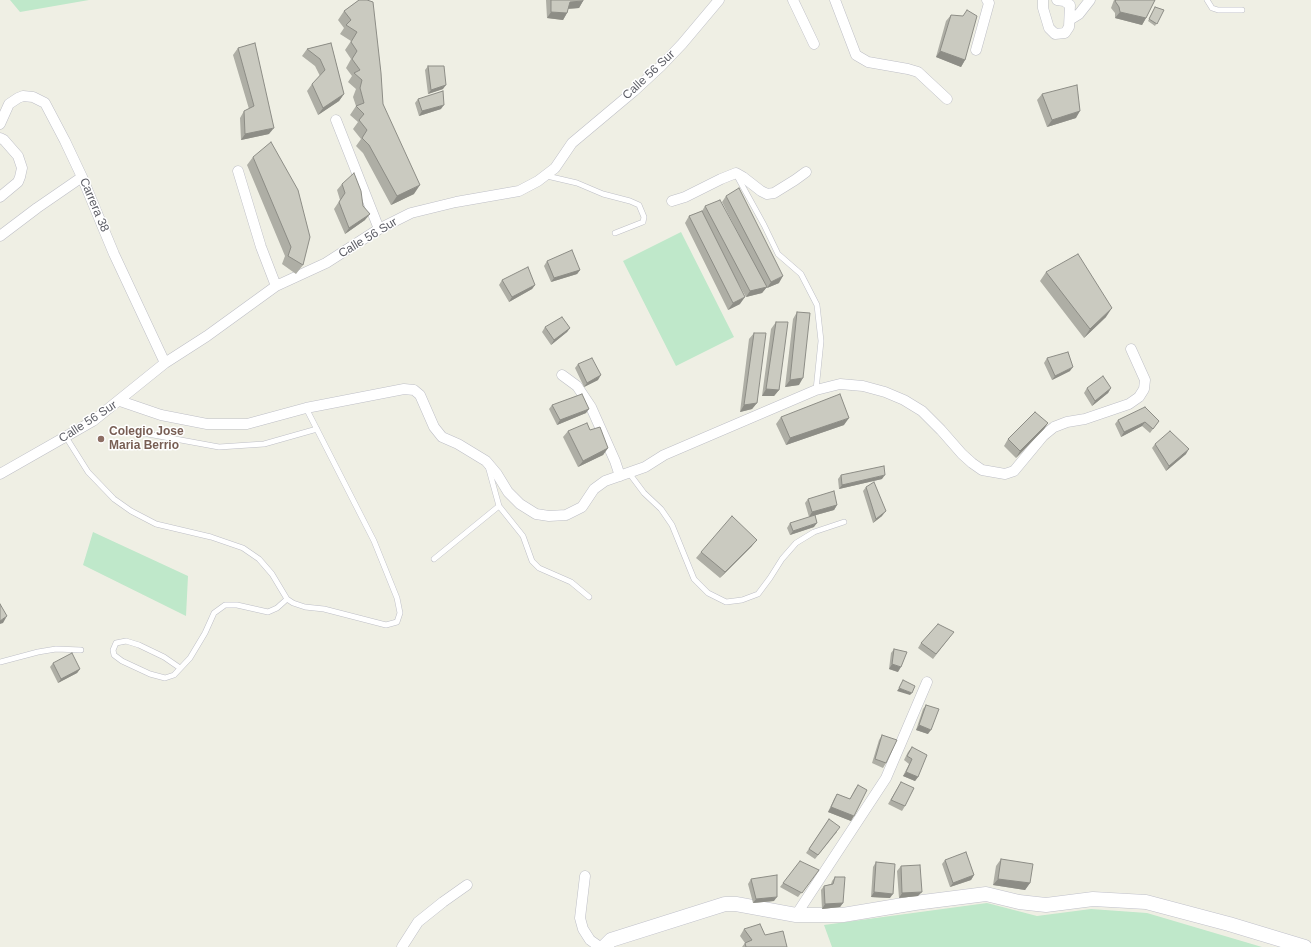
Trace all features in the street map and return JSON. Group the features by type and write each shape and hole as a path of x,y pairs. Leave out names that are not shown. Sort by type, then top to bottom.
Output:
{"street":[{"name":"Calle 56 Sur","path":"0,474 93,421 165,363 207,336 276,286 326,263 379,229 411,213 456,202 519,190 546,176 555,168 572,144 634,91 682,44 719,0"},
{"path":"793,0 814,44"},
{"path":"835,0 856,55 868,62 918,72 947,99"},
{"path":"976,50 989,3 987,0"},
{"path":"1043,0 1043,8 1049,28 1055,34 1065,33 1069,27 1070,19 1070,5 1064,1 1057,0"},
{"path":"1070,19 1079,14 1090,0"},
{"name":"Carrera 38","path":"0,124 9,104 18,98 23,96 33,97 44,103 82,177 114,254 165,363"},
{"path":"336,120 379,229"},
{"path":"0,138 4,140 18,156 22,168 18,182 0,197"},
{"path":"238,171 261,247 276,286"},
{"path":"672,201 685,197 721,179 736,174 743,176 760,191 767,194 774,193 806,172"},
{"path":"0,236 82,177"},
{"path":"120,400 161,415 207,424 247,424 306,408 404,389 414,390 420,395 434,427 442,437 458,444 486,461 497,474 508,492 520,504 536,514 566,515 582,507 594,488 605,481 645,467 664,455 816,390 840,384 862,386 885,392 904,400 922,411 972,463 982,470 1005,474 1014,471 1043,436 1054,427 1067,422 1085,419 1129,404 1139,397 1144,389 1144,380 1131,349"},
{"path":"562,375 577,386 591,407 615,461 625,475"},
{"path":"796,915 886,778 927,682"},
{"path":"584,876 580,918 583,929 590,940 600,947"},
{"path":"402,947 418,922 466,885"},
{"path":"604,947 611,940 725,904 736,904 796,915 843,916 915,903 986,894 1019,902 1046,905 1093,898 1146,902 1229,924 1305,947"}],"lane":[{"path":"1207,0 1212,8 1218,10 1242,10"},
{"path":"736,174 764,224 778,254 801,274 817,305 821,341 816,390"},
{"path":"546,176 577,183 603,194 630,200 639,205 644,217 643,222 615,233"},
{"path":"66,437 88,472 114,499 131,512 156,524 211,537 243,548 259,559 272,574 287,599 293,603 305,607 324,609 386,625 397,622 400,613 397,598 374,540 306,408"},
{"path":"120,431 148,434 219,447 264,444 317,429"},
{"path":"486,461 498,506 523,536 532,561 539,568 571,582 589,598"},
{"path":"625,475 661,509 672,525 694,579 708,593 726,602 742,600 758,594 782,559 796,543 814,532 844,522"},
{"path":"434,559 498,506"},
{"path":"180,668 164,657 139,645 126,641 116,643 113,650 114,655 122,661 150,674 165,678 174,675 190,658 205,633 214,613 225,605 237,604 268,612 277,608 287,599"},
{"path":"0,662 56,649 81,650"}],"green space":[{"path":"10,0 89,0 20,12"},
{"path":"681,232 734,337 676,366 623,261"},
{"path":"93,532 188,576 186,616 83,565"},
{"path":"987,903 1037,916 1091,909 1147,913 1262,947 832,947 824,925"}],"building":[{"path":"359,0 373,2 383,104 420,185 397,196 369,145 362,138 367,130 359,120 364,114 356,106 364,103 360,88 362,80 354,73 360,70 352,59 357,51 351,42 357,32 346,25 351,20 344,11"},
{"path":"551,0 583,1 570,2 567,13 551,12"},
{"path":"1155,0 1146,18 1120,12 1115,1"},
{"path":"1155,7 1164,10 1157,24 1149,19"},
{"path":"967,10 977,16 965,60 940,51 951,15 963,16"},
{"path":"255,43 274,128 245,134 244,111 254,106 238,48"},
{"path":"331,43 344,94 323,108 312,84 325,70 320,59 307,49"},
{"path":"428,66 444,66 446,85 431,90"},
{"path":"1077,85 1080,111 1052,120 1042,94"},
{"path":"443,91 444,105 422,111 418,99"},
{"path":"271,142 298,190 310,237 303,265 288,256 291,247 253,157"},
{"path":"354,173 361,191 363,206 370,214 349,228 339,202 345,193 342,184"},
{"path":"739,188 783,276 771,282 726,196"},
{"path":"720,200 767,287 750,291 705,206"},
{"path":"702,211 745,297 733,303 689,216"},
{"path":"572,250 580,270 554,278 547,261"},
{"path":"1078,254 1112,308 1090,329 1046,272"},
{"path":"528,267 535,285 512,297 502,280"},
{"path":"797,312 810,313 803,378 790,380"},
{"path":"562,317 570,328 554,340 545,327"},
{"path":"776,322 788,322 779,390 766,389"},
{"path":"754,333 766,333 757,403 744,405"},
{"path":"1068,352 1073,367 1055,376 1047,358"},
{"path":"592,358 601,375 587,383 578,364"},
{"path":"1103,376 1111,388 1095,401 1087,388"},
{"path":"582,394 589,409 560,420 552,405"},
{"path":"840,394 849,418 790,438 781,417"},
{"path":"1145,407 1159,421 1153,429 1145,422 1124,432 1118,420"},
{"path":"1035,412 1048,423 1020,451 1008,439"},
{"path":"587,423 590,430 600,427 608,448 583,461 568,431"},
{"path":"1170,431 1189,449 1169,466 1155,444"},
{"path":"884,466 885,475 842,485 841,475"},
{"path":"874,482 886,511 876,519 866,487"},
{"path":"834,491 837,505 812,512 808,499"},
{"path":"815,515 817,523 793,531 790,523"},
{"path":"732,516 757,540 725,572 701,552"},
{"path":"0,604 7,616 0,621"},
{"path":"938,624 954,632 936,654 921,643"},
{"path":"894,649 907,652 901,667 892,664"},
{"path":"72,653 80,669 61,679 53,663"},
{"path":"903,680 915,686 912,693 899,688"},
{"path":"926,705 939,709 931,730 919,725"},
{"path":"882,735 897,740 886,763 875,759"},
{"path":"912,747 927,755 918,777 906,772 912,759 907,756"},
{"path":"901,782 914,788 905,806 891,800"},
{"path":"858,785 867,790 854,816 831,807 837,794 850,799"},
{"path":"829,819 840,827 818,855 809,849"},
{"path":"966,852 974,875 953,883 945,860"},
{"path":"1001,859 1033,864 1030,883 998,879"},
{"path":"800,861 819,870 802,893 783,883"},
{"path":"876,862 895,864 893,894 874,892"},
{"path":"920,865 922,892 902,893 901,866"},
{"path":"777,875 777,897 756,899 751,879"},
{"path":"835,877 845,877 843,903 825,904 824,886 833,884"},
{"path":"760,924 765,935 783,931 787,947 746,947 745,943 752,940 744,929"}],"place":[{"name":"Colegio Jose Maria Berrio","path":"101,439"}]}
